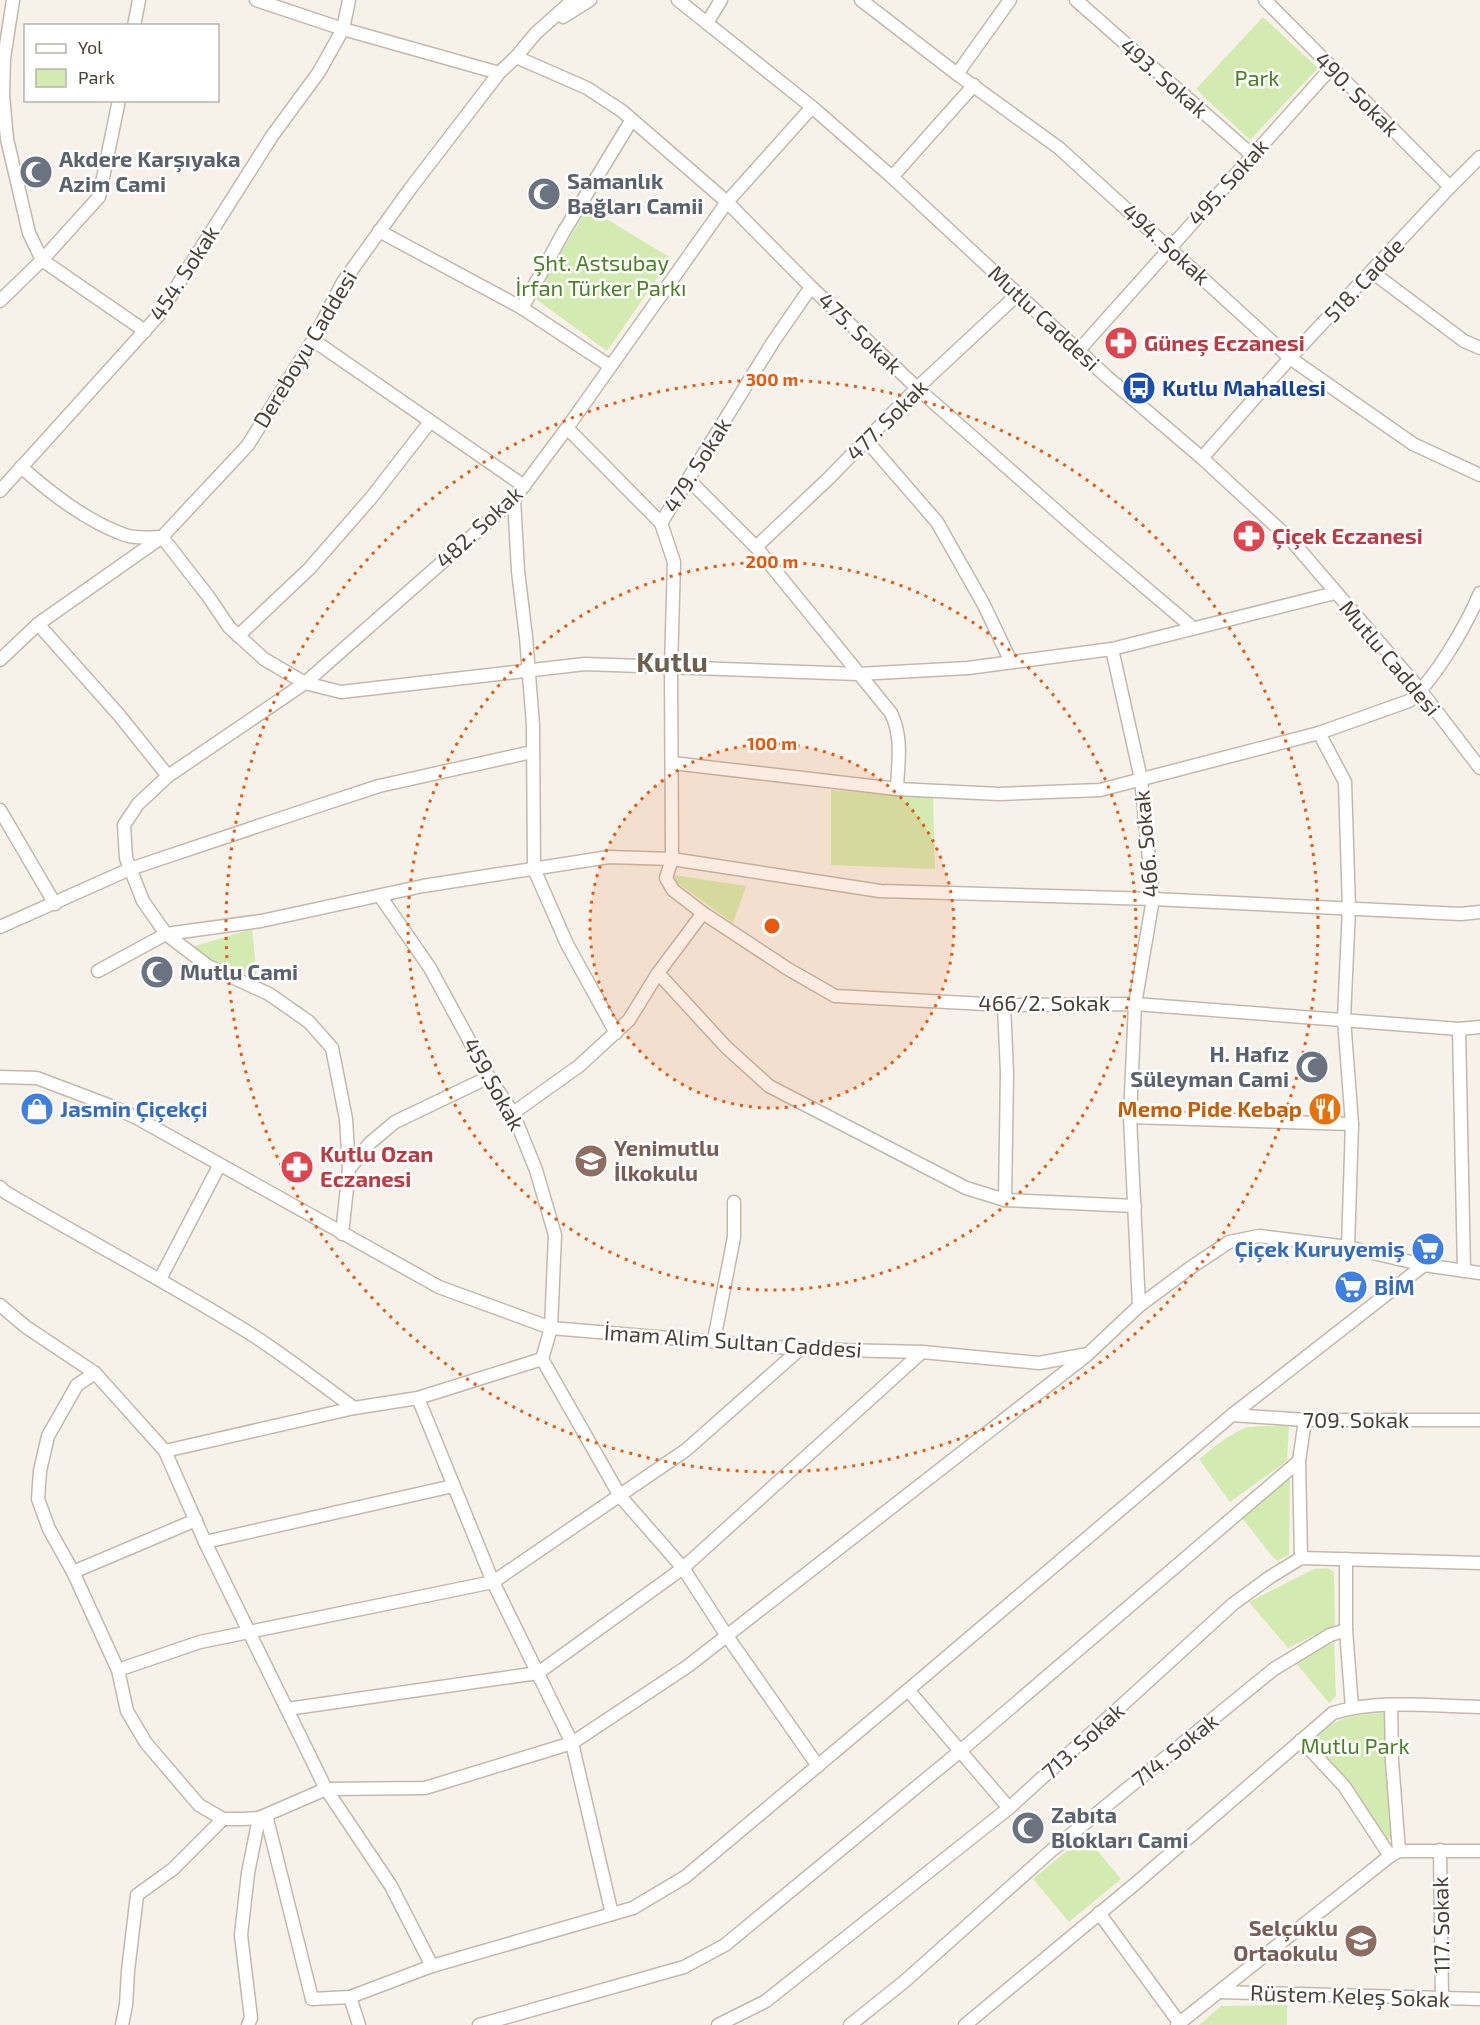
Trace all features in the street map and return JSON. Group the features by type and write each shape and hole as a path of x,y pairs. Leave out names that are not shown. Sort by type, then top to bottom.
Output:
{"street":[{"path":"13,0 4,57 3,95 8,139 29,233 42,260 145,331"},
{"path":"134,24 139,0"},
{"path":"256,0 343,29 499,73"},
{"name":"454. Sokak","path":"0,490 158,316 272,136 319,72 343,29 349,0"},
{"name":"Dereboyu Caddesi","path":"0,660 38,624 162,537 249,445 314,340 343,282 379,231 499,73 536,33 573,0"},
{"path":"536,33 590,0"},
{"name":"Mutlu Caddesi","path":"678,0 812,107 892,177 1107,377 1202,458 1292,541 1421,691 1480,768"},
{"path":"707,23 721,0"},
{"path":"957,74 1010,0"},
{"name":"493. Sokak","path":"1076,0 1252,155"},
{"name":"490. Sokak","path":"1265,0 1450,187"},
{"name":"494. Sokak","path":"868,2 957,74 1059,148 1290,358 1413,444 1480,475"},
{"name":"475. Sokak","path":"516,57 587,88 621,111 727,202 811,287 917,388 1193,628"},
{"name":"495. Sokak","path":"1079,350 1331,68"},
{"path":"892,177 974,85"},
{"path":"0,301 42,260 99,197 118,102"},
{"name":"482. Sokak","path":"130,869 126,858 124,825 138,804 168,776 305,683 514,499 727,202 812,107"},
{"path":"522,308 563,233 631,121"},
{"name":"518. Cadde","path":"1202,458 1290,358 1480,158"},
{"path":"379,231 522,308 610,366"},
{"path":"1372,272 1464,341 1480,348"},
{"name":"479. Sokak","path":"661,523 773,342 811,287"},
{"name":"477. Sokak","path":"756,547 917,388 1018,294"},
{"path":"314,340 524,486"},
{"path":"238,636 309,569 372,498 430,422"},
{"path":"567,428 661,523 674,562 671,667 672,859"},
{"path":"866,440 937,522 984,605 1011,663"},
{"path":"21,467 54,496 93,520 127,536 162,537 229,627 264,659 305,683 341,692 585,664 858,674 968,668 1112,649 1335,593"},
{"path":"688,479 756,547 891,713 898,728 897,789"},
{"path":"514,499 518,571 533,725 534,869 567,944 616,1033"},
{"path":"672,763 897,789 999,794 1100,790 1319,733 1409,701 1421,691 1475,617 1480,593"},
{"path":"38,624 119,715 168,776"},
{"name":"466. Sokak","path":"1112,649 1141,779 1153,899 1135,1004 1130,1117 1139,1306"},
{"path":"1319,733 1345,782 1349,908 1344,1019 1352,1124 1348,1247"},
{"path":"0,927 130,869 379,786 532,752"},
{"path":"0,810 55,904"},
{"path":"98,971 166,934 261,921 423,886 609,857 672,859 880,891 1153,899 1461,914 1480,912"},
{"name":"466/2. Sokak","path":"672,859 666,878 674,890 703,913 788,969 835,996 1004,1005 1135,1004 1459,1029 1480,1027"},
{"path":"130,869 143,901 166,934 208,966 269,994 309,1022 332,1048 346,1119 349,1169 342,1234"},
{"name":"459.Sokak","path":"380,896 430,968 489,1077 513,1113 536,1170 555,1234 551,1328 542,1359"},
{"path":"513,1113 579,1066 616,1033 628,1020 658,973 703,913"},
{"path":"658,973 726,1047 769,1086 966,1188 1005,1200 1135,1206"},
{"path":"1004,1005 1007,1073 1005,1200"},
{"path":"1459,1029 1464,1271"},
{"name":"İmam Alim Sultan Caddesi","path":"0,1077 37,1078 111,1106 137,1118 219,1166 439,1287 551,1328 800,1349 922,1352 1039,1363 1088,1354"},
{"path":"349,1169 370,1143 394,1122 489,1077"},
{"path":"1130,1117 1352,1124"},
{"path":"160,1279 219,1166"},
{"path":"2,1193 160,1279 256,1338 354,1408"},
{"path":"714,1340 734,1237 734,1202"},
{"path":"96,1373 77,1385 48,1436 39,1471 38,1499 49,1529 73,1572 118,1670 127,1712 146,1743 199,1805 223,1819 263,1817 326,1789 425,1788 572,1743 688,1666 1088,1354 1139,1306 1229,1242 1259,1236 1348,1247 1425,1265 1480,1273"},
{"path":"263,1817 312,1999 350,1997 432,1966 633,1908 685,1877 1232,1415 1425,1265"},
{"path":"0,1305 26,1327 96,1373 165,1451 205,1542 326,1789 391,1886 432,1966"},
{"path":"118,1670 200,1642 493,1582 686,1450 800,1349"},
{"path":"287,1709 538,1673 683,1568 922,1352"},
{"path":"165,1451 354,1408 418,1398 542,1359 620,1496 683,1568 727,1636 818,1766"},
{"path":"418,1398 493,1582 572,1743 612,1914"},
{"name":"709. Sokak","path":"1232,1415 1305,1420 1480,1420"},
{"path":"1305,1420 1299,1461 1301,1558 1480,1563"},
{"path":"479,2025 684,1967 725,1946 959,1752 1299,1461"},
{"path":"205,1542 453,1486"},
{"path":"73,1572 196,1520"},
{"name":"713. Sokak","path":"718,2025 765,2001 1009,1808 1233,1604 1301,1558"},
{"path":"1346,1559 1346,1630 1352,1708"},
{"name":"714. Sokak","path":"850,2025 905,1981 1052,1850 1274,1670 1330,1635 1346,1630"},
{"path":"908,1690 1009,1808"},
{"path":"1391,1705 1395,1853"},
{"path":"965,2025 1333,1713 1352,1708 1391,1705 1480,1707"},
{"path":"1302,1740 1344,1786 1395,1853"},
{"path":"248,2025 251,2018 241,1935 248,1873 263,1817"},
{"path":"122,2025 126,2005 136,1895 173,1869 223,1819"},
{"path":"1099,1913 1180,2024 1395,1853 1440,1850 1480,1851"},
{"name":"117. Sokak","path":"1440,1850 1442,1999"},
{"name":"Rüstem Keleş Sokak","path":"1221,1992 1480,2000"},
{"path":"350,1997 359,2025"}],"green space":[{"name":"Park","path":"1263,17 1318,68 1250,140 1196,89"},
{"name":"Şht. Astsubay İrfan Türker Parkı","path":"588,208 671,258 607,351 533,297"},
{"path":"831,790 933,798 935,869 831,865"},
{"path":"674,875 746,886 733,923 676,882"},
{"path":"252,929 257,977 207,958 195,946"},
{"path":"1289,1425 1287,1461 1230,1502 1199,1459 1226,1438 1246,1427"},
{"path":"1290,1478 1289,1555 1276,1561 1242,1518"},
{"path":"1327,1568 1334,1572 1335,1625 1288,1648 1249,1602 1314,1569"},
{"path":"1334,1642 1336,1696 1329,1703 1296,1663"},
{"name":"Mutlu Park","path":"1384,1713 1391,1838 1384,1841 1350,1788 1312,1739 1345,1718"},
{"path":"1085,1836 1121,1879 1069,1922 1033,1879"},
{"path":"1287,2005 1287,2025 1199,2025 1221,2006"}],"place":[{"name":"Akdere Karşıyaka Azim Cami","path":"36,172"},
{"name":"Samanlık Bağları Camii","path":"544,194"},
{"name":"Güneş Eczanesi","path":"1121,343"},
{"name":"Kutlu Mahallesi","path":"1139,388"},
{"name":"Çiçek Eczanesi","path":"1249,536"},
{"name":"Mutlu Cami","path":"157,972"},
{"name":"H. Hafız Süleyman Cami","path":"1312,1067"},
{"name":"Jasmin Çiçekçi","path":"37,1109"},
{"name":"Memo Pide Kebap","path":"1325,1109"},
{"name":"Yenimutlu İlkokulu","path":"591,1161"},
{"name":"Kutlu Ozan Eczanesi","path":"297,1167"},
{"name":"Çiçek Kuruyemiş","path":"1428,1249"},
{"name":"BİM","path":"1351,1287"},
{"name":"Zabıta Blokları Cami","path":"1028,1828"},
{"name":"Selçuklu Ortaokulu","path":"1361,1941"}],"district":[{"name":"Kutlu","path":"672,662"}]}
